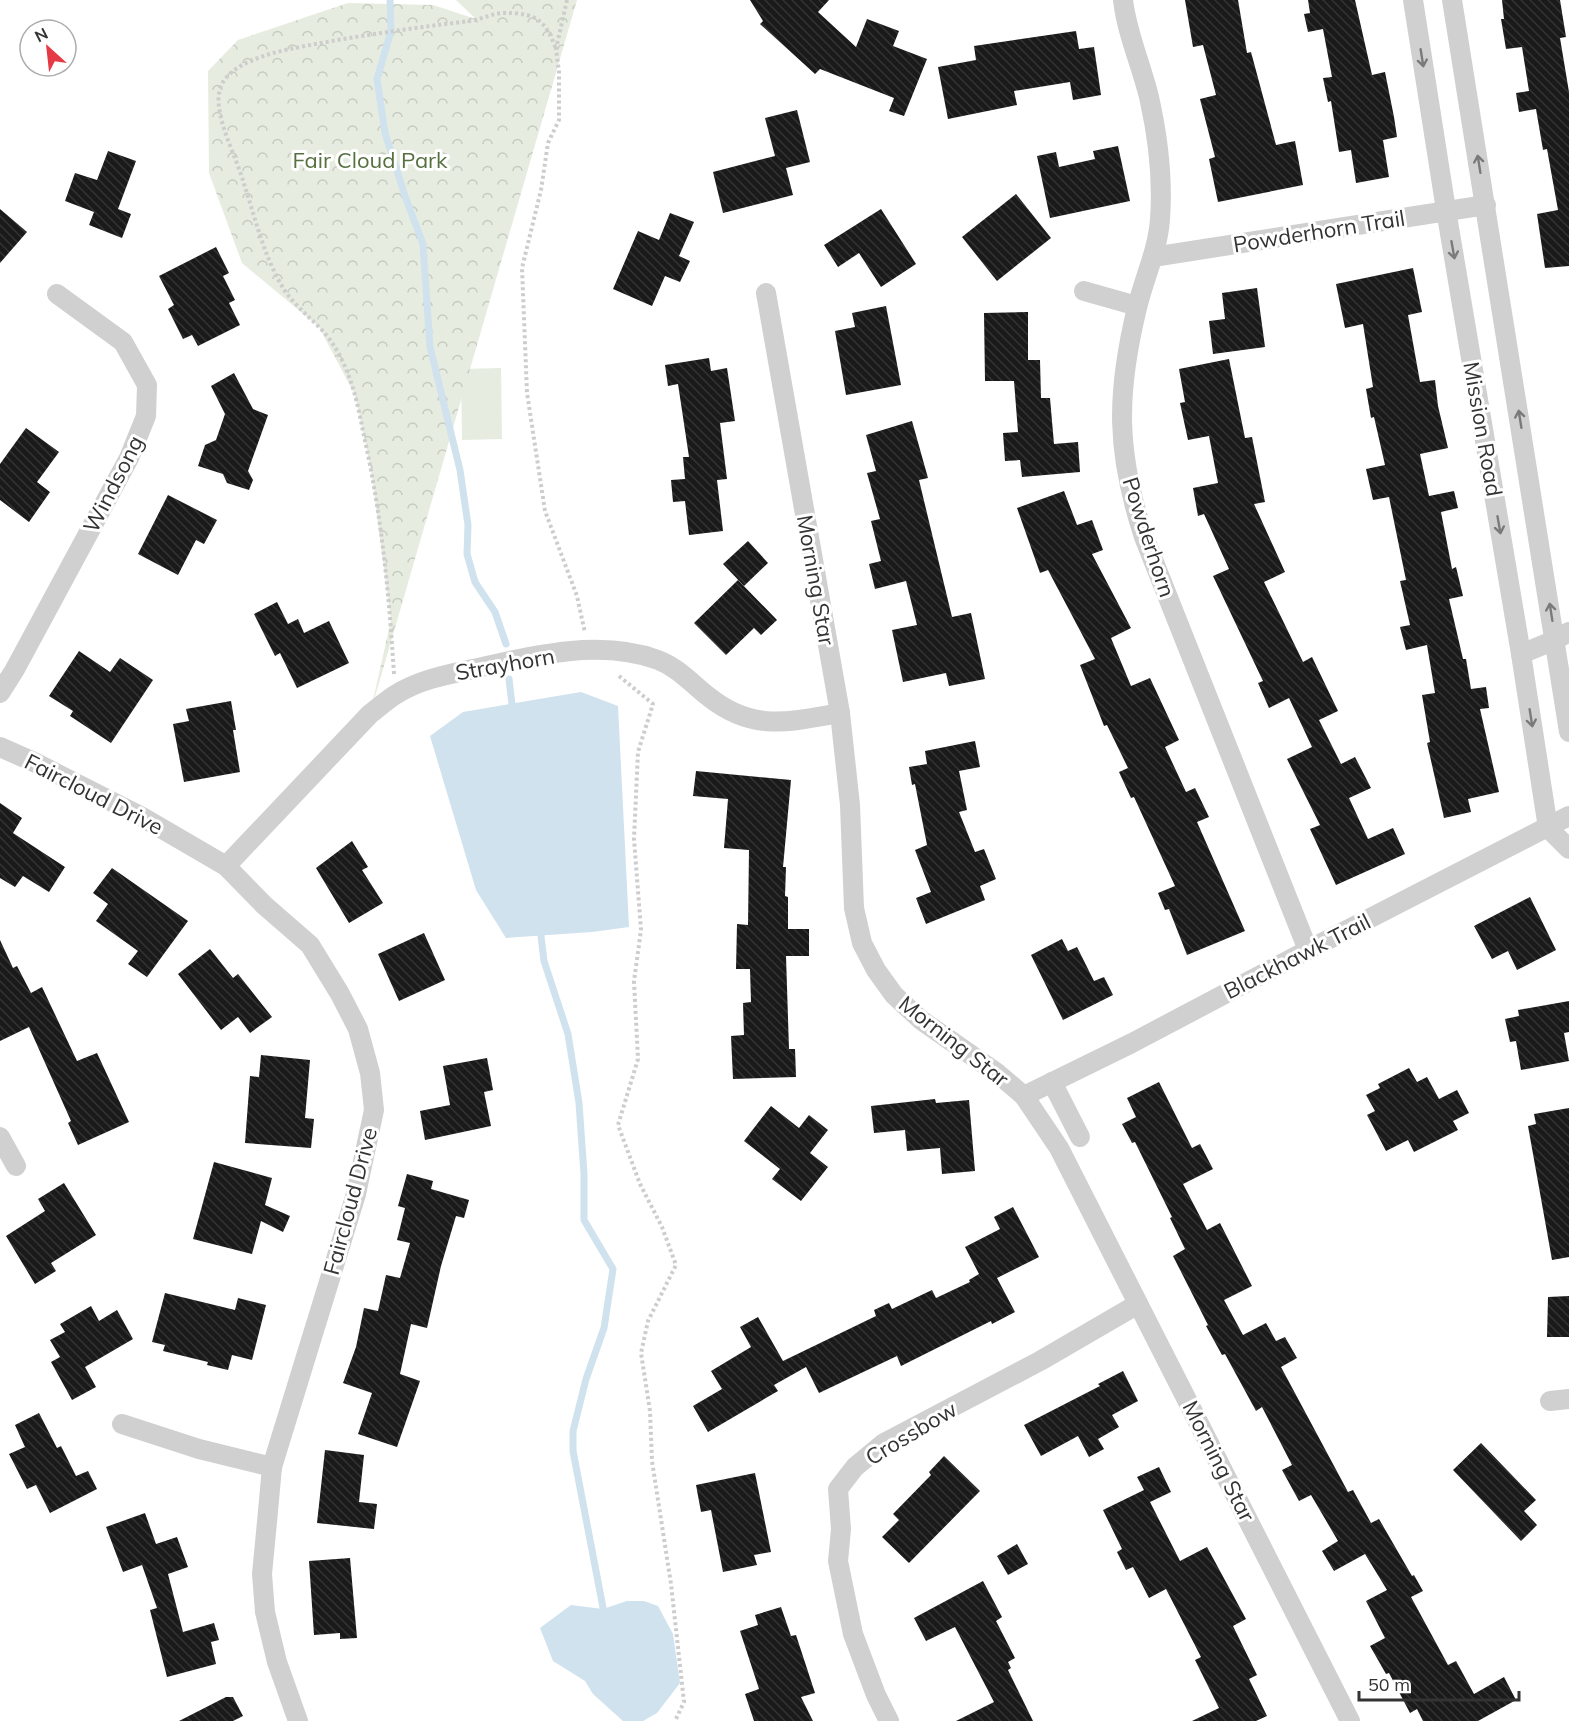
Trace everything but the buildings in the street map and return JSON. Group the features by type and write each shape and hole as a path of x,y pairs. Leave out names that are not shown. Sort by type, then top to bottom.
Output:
{"street":[{"name":"Powderhorn","path":"1123,0 1126,22 1149,96 1159,157 1161,192 1160,222 1153,257 1137,306 1125,364 1121,421 1127,480 1136,512 1308,950"},
{"name":"Mission Road","path":"1413,0 1548,828"},
{"name":"Mission Road","path":"1452,0 1562,636 1569,732"},
{"name":"Powderhorn Trail","path":"1153,257 1486,205"},
{"path":"1084,291 1137,306"},
{"name":"Morning Star","path":"766,293 840,713 850,805 854,908 862,943 876,970 894,995 921,1020 997,1073 1024,1096 1059,1148 1350,1721"},
{"name":"Windsong","path":"0,693 15,671 129,458 146,416 147,384 123,342 57,294"},
{"path":"1521,654 1562,636"},
{"name":"Strayhorn","path":"225,866 370,714 396,694 438,676 541,656 588,651 623,652 659,661 676,669 726,709 759,721 785,723 840,713"},
{"name":"Faircloud Drive","path":"0,747 142,817 225,866 264,905 310,945 358,1029 369,1073 374,1110 356,1194 272,1467 262,1574 265,1612 277,1662 298,1721"},
{"name":"Blackhawk Trail","path":"1024,1096 1132,1043 1569,816"},
{"path":"1548,828 1569,849"},
{"path":"1052,1082 1080,1137"},
{"path":"0,1137 16,1166"},
{"name":"Crossbow","path":"889,1721 876,1695 853,1634 838,1561 842,1529 838,1489 855,1467 884,1443 1040,1361 1138,1304"},
{"path":"122,1424 199,1449 272,1467"}],"path":[{"path":"556,48 567,0"},
{"path":"396,694 387,571 371,470 355,395 346,368 332,342 300,311 284,290 259,235 220,111 221,84 230,74 242,65 284,51 410,28 478,20 507,12 532,17 549,33 556,48 559,72 559,120 548,143 541,190 522,268 527,393 545,511 577,596 588,651"},
{"path":"619,676 653,704 638,752 634,828 641,930 634,981 638,1059 618,1125 640,1184 662,1227 676,1265 648,1321 641,1353 650,1411 652,1461 671,1584 684,1702 675,1721"}],"green space":[{"name":"Fair Cloud Park","path":"456,0 577,0 370,714 391,620 371,470 355,395 319,327 242,263 209,173 208,71 238,40 348,3 433,5 476,19"},
{"path":"501,368 502,439 462,440 461,369"}],"water":[{"path":"581,692 618,706 629,927 506,938 476,890 430,736 463,712"},
{"path":"627,1601 644,1601 658,1606 673,1634 680,1683 657,1713 643,1721 623,1721 593,1694 585,1681 553,1661 540,1628 571,1605 603,1609"}],"waterway":[{"path":"390,0 391,31 377,79 385,133 423,244 430,347 460,470 468,525 467,554 475,582 495,612 506,644"},
{"path":"509,679 513,713"},
{"path":"540,928 544,961 568,1034 579,1103 584,1174 584,1220 613,1269 604,1328 586,1379 573,1431 573,1451 605,1618"}]}
